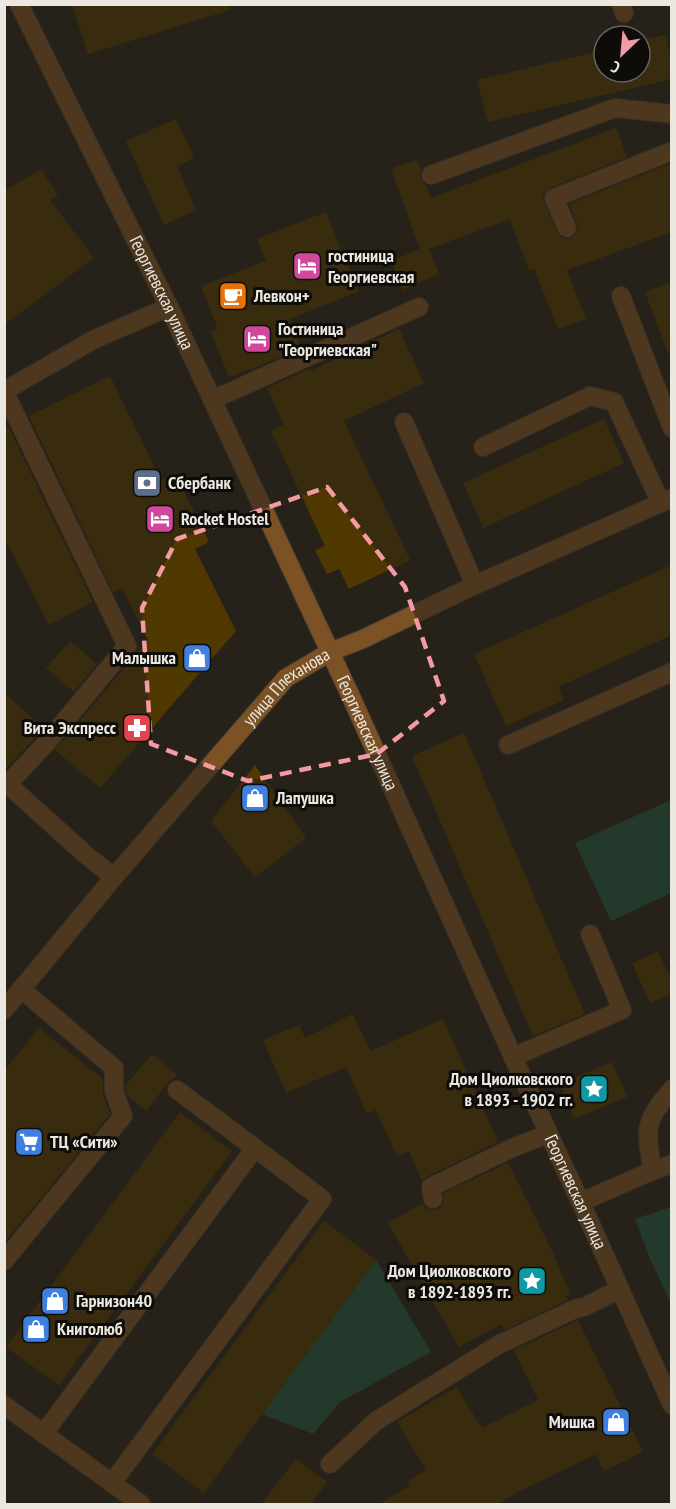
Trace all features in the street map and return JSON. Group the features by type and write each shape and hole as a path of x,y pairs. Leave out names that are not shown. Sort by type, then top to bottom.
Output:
{"street":[{"name":"Георгиевская улица","path":"19,4 169,307 330,652 672,1405"},
{"path":"431,176 615,108 672,114"},
{"path":"567,228 554,198 672,151"},
{"path":"621,296 672,428"},
{"path":"114,877 86,855 6,782 48,741 127,646 4,391 95,339 169,307"},
{"path":"212,400 419,307"},
{"path":"483,447 590,396 614,402 666,501"},
{"path":"404,422 475,585"},
{"name":"улица Плеханова","path":"11,997 286,678 330,652 666,501"},
{"path":"508,745 672,672"},
{"path":"513,1057 622,1010 590,934"},
{"path":"4,1261 123,1116 114,1091 114,1068 42,1008 11,997"},
{"path":"652,1171 650,1123 661,1102 672,1089"},
{"path":"112,1483 322,1199 177,1090"},
{"path":"433,1200 431,1187 512,1148 548,1134"},
{"path":"44,1433 255,1148"},
{"path":"581,1202 672,1164"},
{"path":"330,1464 376,1421 498,1345 620,1289"},
{"path":"4,1405 141,1504"}],"highlighted area":[{"path":"327,487 405,587 444,701 377,754 248,781 151,744 142,608 177,539"}],"green space":[{"path":"671,800 671,893 611,921 575,843"},
{"path":"672,1207 671,1303 650,1259 635,1219"},
{"path":"376,1260 431,1352 340,1402 313,1434 262,1414"}],"building":[{"path":"72,4 229,4 230,10 88,54"},
{"path":"665,35 672,61 672,79 652,84 652,38"},
{"path":"592,53 592,84 651,84 488,122 477,80"},
{"path":"176,119 194,158 177,166 196,210 164,225 126,141"},
{"path":"616,128 627,157 545,192 544,202 557,232 566,239 572,238 578,230 569,204 672,163 672,232 567,270 586,319 558,329 534,268 529,270 510,219 429,249 439,274 403,290 391,261 420,249 391,169 417,160 421,170 420,178 426,185 431,198"},
{"path":"41,169 58,196 50,200 94,258 4,325 4,191"},
{"path":"326,212 358,292 290,319 301,348 229,377 211,332 218,329 201,286 266,261 257,239"},
{"path":"672,282 672,354 669,355 645,292"},
{"path":"399,329 424,383 344,421 410,560 349,589 339,569 327,574 315,550 325,546 271,431 284,425 267,388 309,369 310,371"},
{"path":"110,376 161,480 175,473 209,542 195,549 236,631 100,788 55,750 148,640 122,588 113,592 29,416"},
{"path":"604,419 624,463 483,528 463,483"},
{"path":"8,426 93,602 49,625 4,537 4,428"},
{"path":"672,565 672,635 558,687 564,700 506,726 474,654"},
{"path":"70,641 97,664 74,692 46,668"},
{"path":"4,692 44,729 4,770"},
{"path":"464,733 585,1014 533,1036 412,756"},
{"path":"255,765 306,838 255,877 211,821"},
{"path":"658,952 672,980 672,993 650,1003 632,963"},
{"path":"352,1014 371,1051 443,1019 498,1142 422,1181 409,1151 397,1156 376,1110 367,1114 346,1067 286,1093 263,1040 299,1025 305,1038"},
{"name":"ТЦ «Сити»","path":"39,1028 103,1079 103,1094 110,1114 4,1243 4,1071"},
{"path":"152,1054 177,1075 146,1111 127,1095 125,1086"},
{"path":"612,1062 627,1097 574,1119 560,1084"},
{"path":"180,1112 232,1151 59,1385 6,1347"},
{"path":"508,1163 554,1255 570,1294 565,1296 568,1300 504,1330 501,1324 459,1347 388,1223 423,1203 430,1210 440,1208 444,1202 443,1193"},
{"path":"324,1221 376,1260 204,1493 152,1454"},
{"path":"578,1320 643,1452 604,1471 596,1454 498,1504 379,1504 410,1486 408,1481 426,1470 397,1422 456,1387 482,1428 538,1400 514,1350"},
{"path":"296,1459 327,1482 311,1504 261,1504"}],"place":[{"name":"гостиница Георгиевская","path":"307,266"},
{"name":"Левкон+","path":"233,296"},
{"name":"Гостиница \"Георгиевская\"","path":"257,339"},
{"name":"Сбербанк","path":"147,483"},
{"name":"Rocket Hostel","path":"160,519"},
{"name":"Малышка","path":"197,658"},
{"name":"Вита Экспресс","path":"137,728"},
{"name":"Лапушка","path":"255,798"},
{"name":"Дом Циолковского в 1893 - 1902 гг.","path":"594,1089"},
{"name":"ТЦ «Сити»","path":"29,1142"},
{"name":"Дом Циолковского в 1892-1893 гг.","path":"532,1281"},
{"name":"Гарнизон40","path":"55,1301"},
{"name":"Книголюб","path":"36,1329"},
{"name":"Мишка","path":"616,1422"}]}
